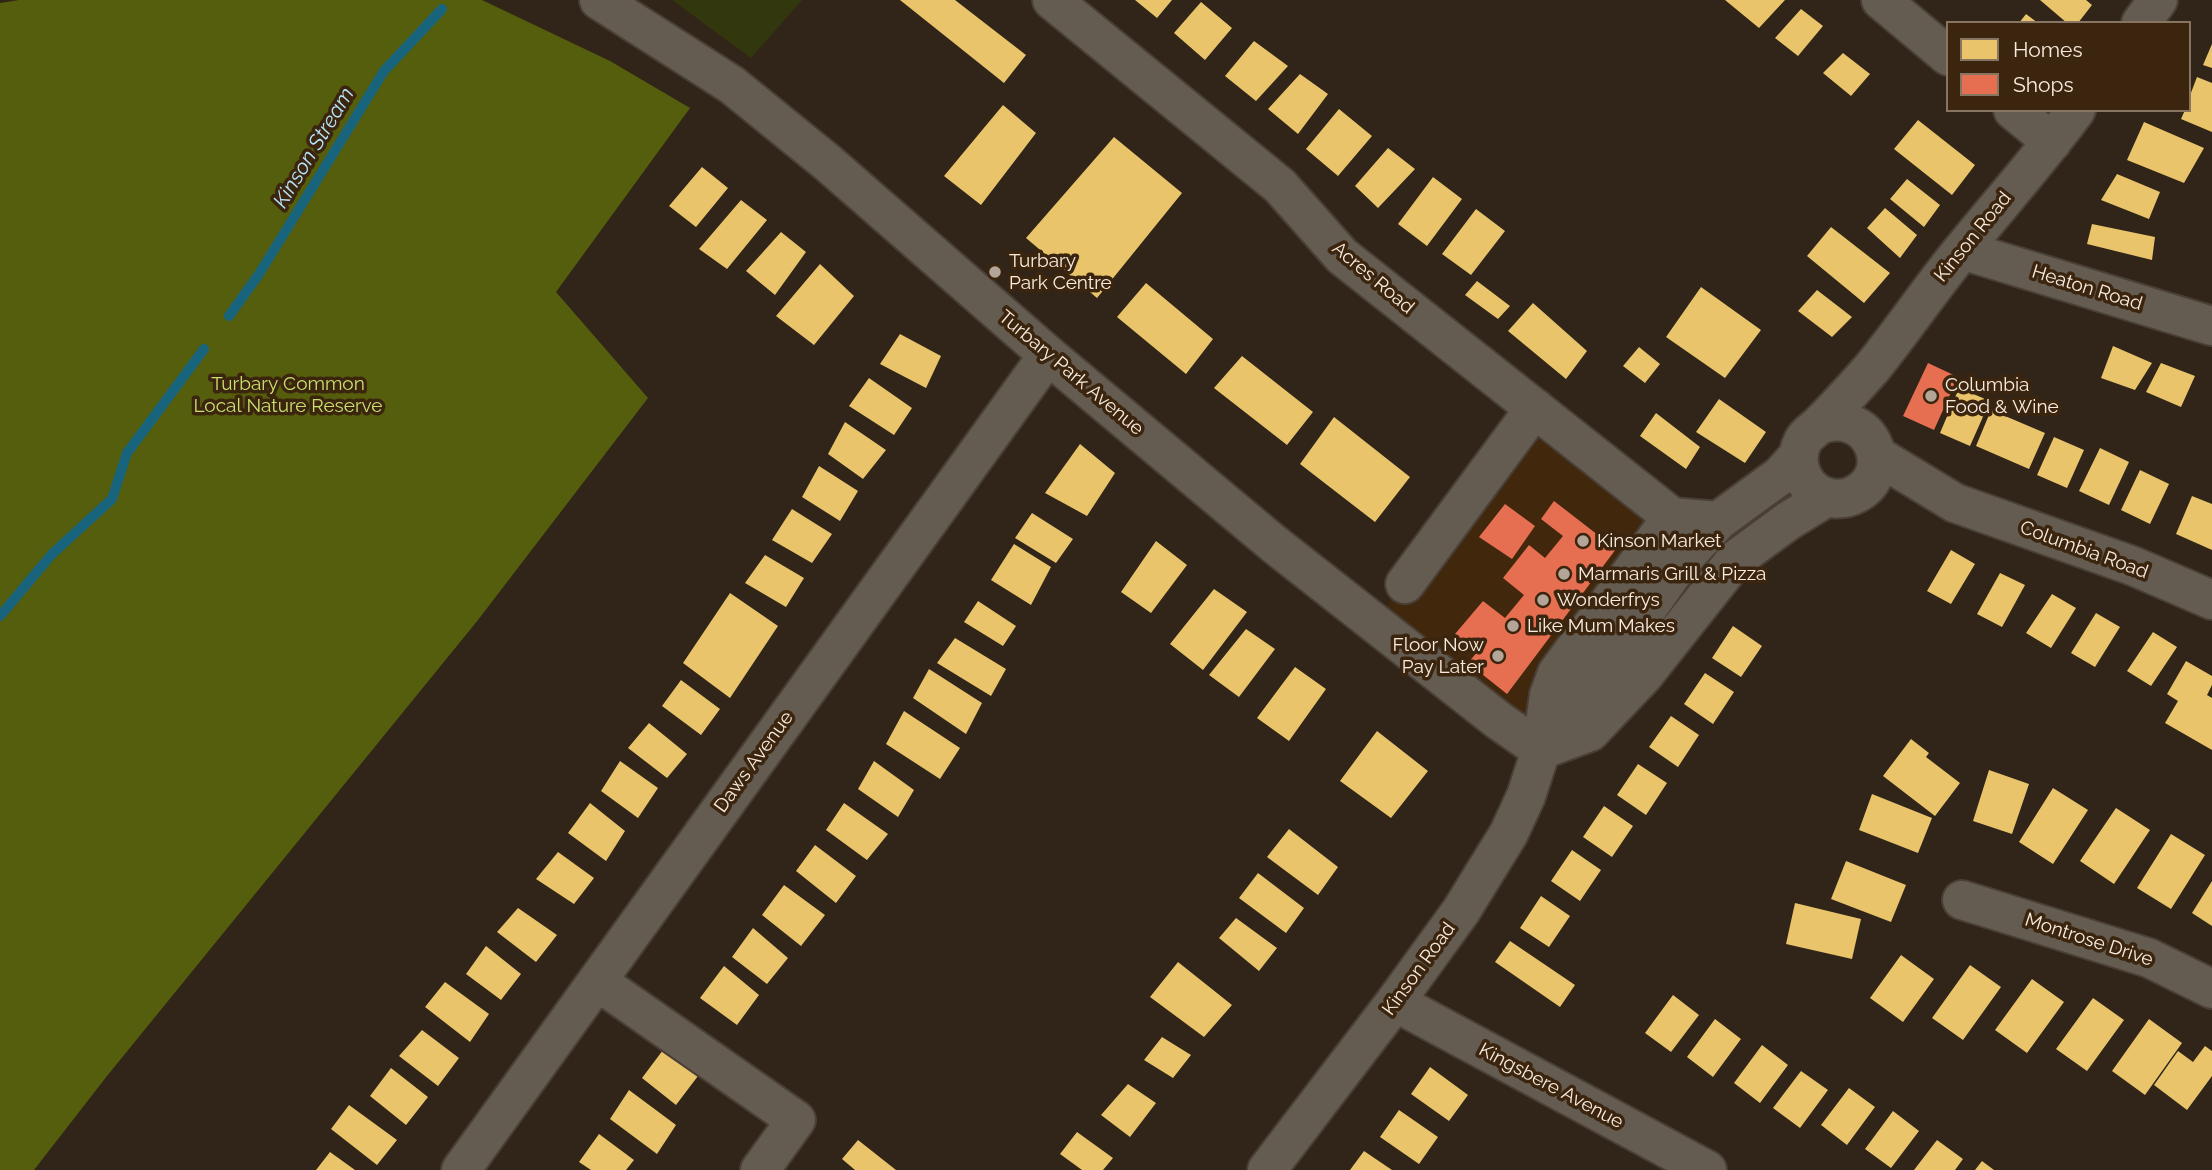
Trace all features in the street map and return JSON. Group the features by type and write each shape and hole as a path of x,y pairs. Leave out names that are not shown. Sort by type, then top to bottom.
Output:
{"street":[{"name":"Turbary Park Avenue","path":"599,0 732,85 828,163 1048,355 1274,544 1498,720 1541,750"},
{"name":"Acres Road","path":"1052,0 1280,187 1342,257 1672,517"},
{"path":"1881,0 1946,54"},
{"path":"2142,21 2158,0"},
{"path":"2015,112 2052,142"},
{"name":"Kinson Road","path":"1267,1170 1461,911 1509,833 1526,796 1541,750 1613,657 1682,560 1718,521 1781,475 1873,366 1962,250 2074,112"},
{"name":"Heaton Road","path":"1962,250 2212,326"},
{"name":"Daws Avenue","path":"461,1170 1048,355"},
{"path":"1672,517 1557,673 1549,695 1541,750 1590,732 1644,674 1735,560 1788,521 1871,481 1875,471 1869,407 1873,366"},
{"path":"1405,584 1535,408"},
{"path":"1841,496 1815,492 1807,485 1799,467 1809,440 1831,421 1842,421 1854,424 1874,447"},
{"name":"Columbia Road","path":"1874,447 1955,503"},
{"name":"Columbia Road","path":"1841,496 1886,494 1955,503 2133,566 2212,600"},
{"path":"1672,517 1718,521"},
{"path":"1672,517 1682,560"},
{"name":"Montrose Drive","path":"1962,900 2149,958 2212,989"},
{"path":"597,981 796,1120 760,1170"},
{"name":"Kingsbere Avenue","path":"1395,1002 1707,1170"}],"shaded area":[{"path":"1535,408 1672,517 1541,750 1375,622"}],"green space":[{"name":"Turbary Common Local Nature Reserve","path":"19,0 482,0 610,61 690,108 556,292 648,398 478,620 107,1076 34,1170 0,1170 0,3"},
{"path":"672,0 802,0 751,58"}],"building: Homes":[{"path":"900,0 955,0 1026,55 1004,83"},
{"path":"1135,0 1172,0 1157,18"},
{"path":"1725,0 1785,0 1759,28"},
{"path":"2040,0 2086,0 2092,5 2080,21 2065,21"},
{"path":"1201,2 1232,28 1205,60 1174,33"},
{"path":"1801,9 1823,26 1798,56 1775,38"},
{"path":"2026,14 2035,21 2021,21"},
{"path":"1254,41 1288,66 1256,101 1225,76"},
{"path":"2212,44 2212,68 2203,65"},
{"path":"1843,53 1870,74 1851,96 1823,73"},
{"path":"1300,74 1328,94 1298,134 1268,109"},
{"path":"2197,77 2212,83 2212,132 2181,119 2184,112 2191,112 2191,93"},
{"path":"1003,105 1036,133 981,205 944,176"},
{"path":"1339,109 1372,136 1338,176 1306,149"},
{"path":"1918,120 1975,165 1952,195 1894,149"},
{"path":"2144,122 2204,148 2184,183 2127,160"},
{"path":"1114,137 1182,193 1097,298 1026,238"},
{"path":"1388,148 1415,169 1378,208 1355,186"},
{"path":"702,167 728,188 696,227 669,206"},
{"path":"2117,174 2160,192 2149,219 2101,200"},
{"path":"1433,177 1462,199 1427,246 1398,224"},
{"path":"1907,179 1940,205 1924,227 1890,199"},
{"path":"741,200 767,220 727,269 699,249"},
{"path":"1885,208 1917,235 1900,258 1867,228"},
{"path":"1476,209 1505,231 1471,275 1442,254"},
{"path":"2092,224 2155,237 2152,260 2087,244"},
{"path":"1831,227 1890,273 1864,303 1807,256"},
{"path":"781,232 806,252 775,295 746,271"},
{"path":"820,264 854,296 814,345 776,316"},
{"path":"1477,281 1510,306 1498,319 1465,295"},
{"path":"1146,283 1213,339 1186,374 1117,317"},
{"path":"1701,287 1761,330 1725,378 1666,337"},
{"path":"1817,290 1852,317 1832,337 1798,311"},
{"path":"1533,303 1587,351 1566,379 1508,331"},
{"path":"900,334 941,356 926,388 880,364"},
{"path":"2113,346 2152,363 2135,390 2101,378"},
{"path":"1639,347 1660,364 1645,383 1623,366"},
{"path":"1242,356 1313,412 1287,445 1214,388"},
{"path":"2161,363 2195,376 2181,407 2146,392"},
{"path":"869,378 912,408 894,435 849,406"},
{"path":"1959,388 1990,401 1970,446 1940,433"},
{"path":"1719,399 1766,432 1745,463 1696,432"},
{"path":"1991,410 2045,433 2029,469 1976,446"},
{"path":"1656,413 1700,447 1686,469 1640,436"},
{"path":"1334,417 1410,477 1375,522 1300,464"},
{"path":"845,422 886,450 863,479 828,454"},
{"path":"2054,437 2084,450 2067,488 2037,475"},
{"path":"1080,444 1115,473 1087,516 1045,493"},
{"path":"2100,448 2129,462 2109,505 2079,491"},
{"path":"819,466 858,491 840,521 802,497"},
{"path":"2140,470 2169,484 2150,524 2121,510"},
{"path":"2192,496 2212,504 2212,550 2176,534"},
{"path":"792,509 832,534 812,563 772,540"},
{"path":"1032,513 1073,539 1056,563 1015,538"},
{"path":"1156,541 1187,565 1151,613 1121,592"},
{"path":"1014,544 1051,567 1031,605 991,580"},
{"path":"1951,550 1975,564 1951,604 1927,591"},
{"path":"765,555 804,578 786,607 745,583"},
{"path":"2000,573 2025,585 2002,627 1977,614"},
{"path":"1214,589 1247,612 1203,670 1170,644"},
{"path":"730,593 778,626 730,698 683,663"},
{"path":"2052,594 2076,608 2051,648 2026,633"},
{"path":"978,601 1016,626 1003,646 964,622"},
{"path":"2096,613 2120,627 2095,667 2071,653"},
{"path":"1733,626 1762,646 1741,677 1712,658"},
{"path":"1246,629 1275,649 1239,697 1209,675"},
{"path":"2153,632 2177,647 2151,686 2127,671"},
{"path":"955,638 1006,669 991,696 937,663"},
{"path":"2186,661 2212,676 2212,685 2207,695 2212,698 2212,750 2165,723 2178,701 2167,694"},
{"path":"1295,667 1326,689 1289,741 1257,718"},
{"path":"929,669 982,703 966,734 913,698"},
{"path":"1705,673 1734,692 1713,724 1684,704"},
{"path":"681,680 720,709 701,735 662,706"},
{"path":"904,711 960,748 940,779 886,744"},
{"path":"1671,716 1699,735 1678,767 1649,747"},
{"path":"649,723 687,754 667,778 628,748"},
{"path":"1377,731 1428,771 1391,818 1340,781"},
{"path":"1911,739 1929,753 1926,757 1960,783 1935,816 1883,776"},
{"path":"620,761 658,788 638,818 601,791"},
{"path":"874,761 914,790 898,817 858,789"},
{"path":"1638,764 1667,783 1646,815 1617,795"},
{"path":"1989,770 2029,784 2012,834 1973,821"},
{"path":"2053,788 2088,810 2053,864 2019,842"},
{"path":"1872,794 1932,818 1918,853 1859,830"},
{"path":"590,803 625,831 606,861 568,833"},
{"path":"844,803 888,834 867,860 826,830"},
{"path":"1604,806 1633,826 1612,857 1583,837"},
{"path":"2116,808 2150,830 2114,884 2080,861"},
{"path":"1289,829 1338,867 1318,895 1267,857"},
{"path":"2171,834 2205,855 2171,909 2137,888"},
{"path":"815,845 856,876 836,903 796,871"},
{"path":"1572,850 1601,870 1580,901 1551,881"},
{"path":"558,852 594,878 574,904 536,879"},
{"path":"1846,861 1906,885 1891,922 1831,899"},
{"path":"1258,873 1304,908 1286,933 1239,898"},
{"path":"2212,881 2212,926 2192,913"},
{"path":"784,885 825,915 801,946 762,915"},
{"path":"1541,896 1570,916 1549,947 1520,928"},
{"path":"1795,903 1861,919 1852,959 1786,944"},
{"path":"518,908 557,935 536,962 497,932"},
{"path":"1236,918 1277,948 1259,971 1219,938"},
{"path":"753,928 788,958 767,984 732,957"},
{"path":"1510,941 1575,985 1560,1007 1495,962"},
{"path":"486,946 521,974 501,1000 466,974"},
{"path":"1901,955 1934,979 1903,1022 1870,998"},
{"path":"1178,962 1232,1005 1204,1037 1150,997"},
{"path":"1970,965 2001,987 1963,1040 1932,1018"},
{"path":"724,966 759,995 737,1025 700,998"},
{"path":"2032,979 2064,1002 2027,1053 1995,1030"},
{"path":"445,982 489,1014 470,1042 425,1007"},
{"path":"1673,995 1699,1015 1671,1052 1645,1033"},
{"path":"2093,998 2124,1020 2087,1071 2056,1049"},
{"path":"1715,1019 1741,1039 1713,1077 1687,1057"},
{"path":"2149,1019 2182,1043 2145,1095 2112,1071"},
{"path":"422,1030 459,1058 438,1086 399,1056"},
{"path":"1162,1037 1191,1055 1173,1078 1144,1060"},
{"path":"1762,1045 1788,1065 1760,1103 1734,1083"},
{"path":"2205,1046 2212,1051 2212,1076 2187,1110 2154,1085 2178,1051 2193,1062"},
{"path":"663,1050 698,1076 676,1105 642,1078"},
{"path":"1430,1067 1468,1095 1449,1121 1411,1094"},
{"path":"391,1068 428,1097 406,1125 370,1096"},
{"path":"1801,1071 1828,1090 1800,1128 1773,1108"},
{"path":"1128,1084 1156,1103 1130,1137 1101,1115"},
{"path":"1849,1088 1875,1107 1847,1145 1821,1125"},
{"path":"629,1090 676,1125 657,1154 610,1119"},
{"path":"349,1105 397,1140 377,1165 331,1129"},
{"path":"1399,1110 1438,1137 1419,1164 1380,1137"},
{"path":"1893,1111 1919,1131 1891,1168 1865,1149"},
{"path":"1077,1132 1113,1158 1103,1170 1082,1170 1060,1154"},
{"path":"599,1134 634,1160 626,1170 591,1170 579,1162"},
{"path":"858,1140 896,1170 855,1170 842,1159"},
{"path":"1937,1140 1963,1159 1955,1170 1914,1170"},
{"path":"1364,1151 1392,1170 1350,1170"},
{"path":"330,1152 355,1170 316,1170"},
{"path":"1982,1161 1994,1170 1975,1170"}],"building: Shops":[{"name":"Columbia Food & Wine","path":"1928,363 1958,377 1934,430 1903,416"},
{"path":"1554,501 1616,549 1507,694 1468,663 1478,651 1455,634 1483,601 1505,618 1524,595 1503,578 1529,545 1545,558 1563,536 1541,519"},
{"path":"1505,504 1535,526 1512,559 1479,537"}],"waterway":[{"name":"Kinson Stream","path":"229,316 259,274 384,71 442,9"},
{"name":"Kinson Stream","path":"0,616 52,554 112,499 127,453 204,349"}],"place":[{"name":"Turbary Park Centre","path":"995,272"},
{"name":"Columbia Food & Wine","path":"1931,396"},
{"name":"Kinson Market","path":"1583,541"},
{"name":"Marmaris Grill & Pizza","path":"1564,574"},
{"name":"Wonderfrys","path":"1543,600"},
{"name":"Like Mum Makes","path":"1513,626"},
{"name":"Floor Now Pay Later","path":"1498,656"}]}
